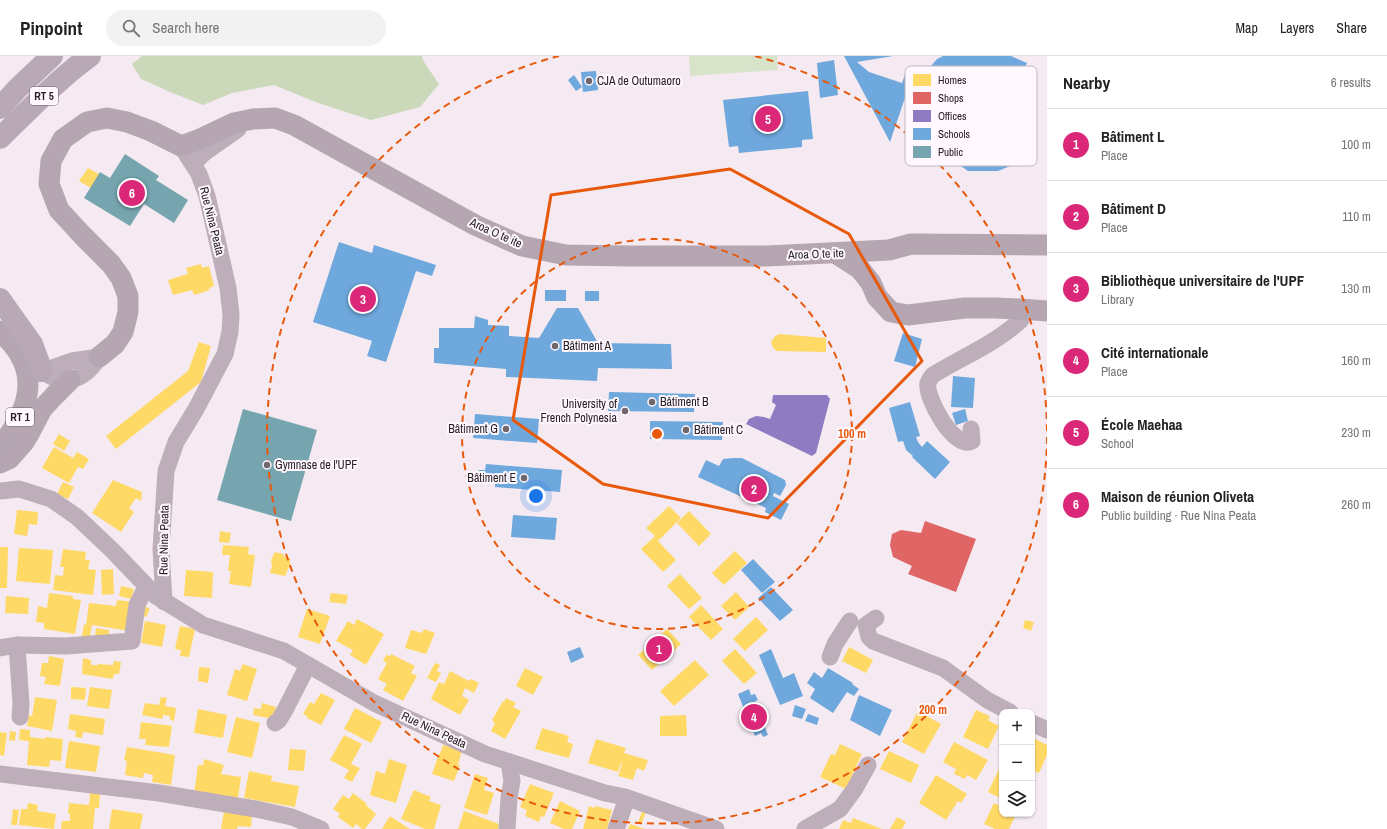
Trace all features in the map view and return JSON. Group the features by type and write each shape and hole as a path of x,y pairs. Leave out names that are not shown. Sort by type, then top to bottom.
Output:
{"highway":[{"name":"RT 5","path":"0,108 17,89 52,56"},
{"name":"RT 5","path":"0,138 35,104 90,56"},
{"path":"0,299 32,344 35,377"}],"main road":[{"name":"Rue Nina Peata","path":"99,357 114,344 123,332 128,312 128,296 121,278 111,264 59,210 49,184 51,161 63,139 87,122 107,118 139,126 181,146"},
{"name":"Aroa O te ite","path":"181,146 234,123 253,119 275,118 294,124 475,225 522,246 566,255 767,256 889,250 911,244 1047,245"},
{"path":"871,283 874,267 889,250"},
{"path":"836,253 860,269 871,283 877,297 891,312 908,315 965,308 1047,311"},
{"name":"RT 1","path":"0,447 20,418 27,395 35,377 27,374 23,361 6,337"},
{"path":"35,377 42,409"},
{"path":"0,463 9,459 24,442 42,409 70,380"}],"street":[{"path":"193,164 204,153 253,119"},
{"name":"Rue Nina Peata","path":"181,146 199,174 212,214 228,288 231,315 230,332 222,360 196,409 176,442 166,471 161,551 151,591 203,625 284,651 374,702 485,754 605,794 627,798 716,829"},
{"path":"971,429 972,441 968,443 955,437 940,418 931,398 928,383 933,375 1006,334 1021,320 1021,309"},
{"path":"35,377 72,361 99,357"},
{"path":"35,377 45,374 63,380 70,380 87,372 93,367 99,357"},
{"path":"0,490 19,489 51,499 77,517 112,550 151,591"},
{"path":"151,591 146,574 151,569 161,551"},
{"path":"20,717 21,704 8,647 66,646 132,641 137,605 151,591"},
{"path":"876,618 866,625 869,637 873,641 943,668 987,700 1004,709"},
{"path":"830,657 835,644 850,621"},
{"path":"275,724 285,710 308,665"},
{"path":"1035,724 1047,730"},
{"path":"507,829 509,798 512,781 509,762"},
{"path":"804,829 840,810 854,790 868,765"},
{"path":"0,774 159,794 256,809 292,817 321,829"},
{"path":"616,829 627,798"}],"highlighted area":[{"path":"730,169 849,234 922,361 768,518 603,484 513,420 551,195"}],"green space":[{"path":"142,56 422,56 424,62 439,84 420,107 371,120 318,103 274,85 232,93 203,105 141,79 132,64"},
{"path":"689,56 777,56 778,70 690,76"}],"building: Homes":[{"path":"88,168 99,174 91,188 79,181"},
{"path":"201,264 202,268 209,266 214,286 209,288 210,290 194,295 192,290 173,295 168,280 188,274 186,268"},
{"path":"780,334 826,338 826,352 777,351 773,348 771,342 775,336"},
{"path":"199,342 211,346 201,382 116,449 106,436 188,371"},
{"path":"59,434 70,441 64,451 53,444"},
{"path":"54,447 73,458 77,452 89,459 83,469 78,467 69,483 42,468"},
{"path":"113,480 142,492 141,501 136,498 129,508 134,512 121,532 92,513"},
{"path":"63,482 74,487 68,499 57,494"},
{"path":"669,506 681,518 658,541 676,560 663,572 641,549 655,536 646,528"},
{"path":"17,510 38,512 37,525 29,524 27,536 14,534"},
{"path":"689,511 711,534 699,546 677,523"},
{"path":"220,531 231,533 229,543 219,542"},
{"path":"223,545 249,547 248,554 255,555 251,587 229,584 231,571 228,571 230,555 222,555"},
{"path":"0,547 8,547 7,588 0,588"},
{"path":"19,548 53,550 50,584 16,581"},
{"path":"63,549 86,552 85,560 90,560 88,569 96,570 93,595 53,590 55,575 63,576 64,567 60,567"},
{"path":"735,551 747,563 724,585 712,573"},
{"path":"275,552 284,554 283,556 290,558 290,565 285,576 270,573 272,566 271,560"},
{"path":"113,569 114,594 102,595 101,570"},
{"path":"186,570 213,572 212,598 184,596"},
{"path":"680,574 702,598 689,609 667,586"},
{"path":"121,586 134,589 131,599 119,596"},
{"path":"736,592 749,607 735,620 721,606"},
{"path":"49,593 73,596 73,599 81,600 75,634 44,629 44,623 36,622 38,606 47,608"},
{"path":"331,593 348,595 346,604 329,602"},
{"path":"6,596 29,598 28,614 5,613"},
{"path":"117,600 134,602 130,631 92,625 89,642 81,641 84,624 86,625 89,603 116,606"},
{"path":"141,604 150,609 146,617 137,612"},
{"path":"701,605 723,629 711,640 689,617"},
{"path":"307,609 330,616 320,644 298,637"},
{"path":"756,617 768,630 745,651 733,639"},
{"path":"357,619 384,634 366,665 350,655 353,650 336,641 348,621 354,625"},
{"path":"1025,620 1034,622 1031,631 1023,628"},
{"path":"145,621 166,625 162,647 141,643"},
{"path":"180,626 195,629 189,657 180,656 181,650 175,649"},
{"path":"96,628 109,630 109,637 95,636"},
{"path":"424,629 435,633 426,654 405,648 411,630 422,633"},
{"path":"667,629 681,644 652,670 638,655"},
{"path":"849,647 873,660 866,673 842,661"},
{"path":"735,649 757,673 744,684 722,661"},
{"path":"391,654 415,666 411,673 417,676 403,701 383,690 387,684 378,679 387,663 383,661 386,655 390,656"},
{"path":"49,656 64,659 60,686 44,684 46,677 40,676 42,663 48,663"},
{"path":"83,658 91,660 91,665 113,665 114,661 121,662 119,674 114,674 113,679 82,674"},
{"path":"695,660 709,675 674,706 660,691"},
{"path":"435,663 440,665 437,671 441,673 436,682 427,678"},
{"path":"243,664 257,669 247,701 227,695 235,669 240,671"},
{"path":"199,667 210,668 208,683 198,681"},
{"path":"525,668 543,677 533,695 516,686"},
{"path":"450,671 469,681 471,679 479,683 474,693 465,688 462,696 469,700 460,715 431,699 439,682 444,684"},
{"path":"71,687 86,688 85,700 71,699"},
{"path":"90,687 112,690 109,709 87,706"},
{"path":"321,693 335,700 321,725 307,718 307,716 303,714 310,702 314,704"},
{"path":"35,697 57,700 52,731 27,726 29,715 32,716"},
{"path":"161,697 167,698 165,706 176,708 174,721 170,720 170,716 163,715 163,719 142,715 145,703 159,705"},
{"path":"506,698 516,703 513,707 521,711 505,739 491,731 495,723 492,720"},
{"path":"262,703 276,707 273,719 253,715 254,708 261,709"},
{"path":"355,708 382,722 371,743 344,729"},
{"path":"198,709 227,715 223,738 194,733"},
{"path":"976,710 990,716 988,720 999,726 988,749 963,737"},
{"path":"918,711 941,724 924,754 902,742"},
{"path":"70,714 105,719 103,735 83,732 82,738 75,737 76,731 68,729"},
{"path":"686,715 687,736 660,736 660,716"},
{"path":"236,717 260,723 252,758 227,752"},
{"path":"141,722 172,726 169,747 145,745 146,739 139,739"},
{"path":"542,728 569,736 567,742 573,744 569,758 535,749"},
{"path":"20,729 30,730 30,737 63,739 61,761 50,760 49,767 27,765 29,741 19,740"},
{"path":"10,731 16,732 15,741 9,740"},
{"path":"0,732 7,733 4,756 0,755"},
{"path":"344,735 362,744 351,764 360,768 352,782 344,778 349,770 330,760"},
{"path":"596,739 626,748 624,753 648,760 644,771 637,768 633,780 618,776 621,763 618,772 588,763"},
{"path":"1035,739 1047,745 1047,755 1039,773 1035,771"},
{"path":"69,741 100,746 96,772 65,768"},
{"path":"954,742 988,760 976,780 967,775 965,779 954,774 956,769 943,762"},
{"path":"840,744 862,754 846,789 820,777 831,754 835,755"},
{"path":"443,745 462,750 458,765 460,765 454,781 432,774"},
{"path":"127,747 175,755 171,785 152,782 153,775 144,773 143,778 125,775 127,761 124,760"},
{"path":"290,749 306,750 304,771 288,770"},
{"path":"889,751 919,765 911,783 880,769"},
{"path":"204,759 224,765 221,774 241,777 238,798 214,794 194,794 198,765 203,765"},
{"path":"389,759 407,765 396,803 370,795 376,771 385,774"},
{"path":"999,769 999,798 988,792"},
{"path":"249,771 272,776 271,781 299,786 295,807 244,798"},
{"path":"475,774 488,778 484,790 494,793 487,815 464,808"},
{"path":"936,775 967,794 961,803 958,801 946,820 919,803"},
{"path":"530,784 554,793 544,817 541,816 539,822 525,816 527,810 520,807"},
{"path":"414,790 431,797 429,801 441,805 434,829 425,829 401,819"},
{"path":"90,793 100,794 99,808 95,808 93,829 61,829 62,821 70,821 70,814 68,814 69,803 89,805"},
{"path":"353,793 367,804 366,805 376,814 365,829 362,829 356,824 353,828 338,817 340,814 333,809 343,795 349,799"},
{"path":"560,801 580,811 572,829 564,829 550,823"},
{"path":"28,803 38,805 37,811 56,814 54,829 19,825 21,809 27,809"},
{"path":"994,803 999,806 999,817 1015,817 1009,829 995,829 984,824"},
{"path":"637,804 647,808 642,823 638,822 642,812 635,809"},
{"path":"589,806 612,810 607,829 583,829"},
{"path":"13,809 19,810 17,825 11,825"},
{"path":"112,809 143,814 140,829 109,829"},
{"path":"224,811 252,816 251,827 238,826 237,829 221,829"},
{"path":"464,811 499,824 498,829 458,829"},
{"path":"390,816 391,817 410,829 382,829"},
{"path":"897,817 906,822 902,829 890,829"},
{"path":"853,818 882,829 839,829 843,820 851,823"},
{"path":"630,824 645,829 628,829"}],"building: Shops":[{"path":"925,521 976,539 956,592 908,574 912,566 893,557 890,545 892,534 901,530 921,533"}],"building: Offices":[{"path":"773,395 827,395 830,399 816,453 812,456 746,424 749,419 756,416 770,419 776,405 772,402"}],"building: Schools":[{"path":"844,56 893,56 857,62 869,72 902,83 905,75 905,98 890,142"},
{"path":"943,56 1011,56 1027,63 1026,66 931,66 937,59"},
{"path":"834,60 838,95 820,98 817,63"},
{"name":"CJA de Outumaoro","path":"596,71 598,90 583,92 581,72"},
{"name":"CJA de Outumaoro","path":"574,75 582,87 576,91 568,80"},
{"path":"808,91 813,139 802,140 802,147 739,153 738,146 729,147 723,100"},
{"path":"961,166 1010,166 998,171 968,171"},
{"path":"339,242 372,253 374,245 436,265 432,276 416,271 386,362 367,356 372,341 313,322"},
{"path":"545,290 566,290 566,301 545,301"},
{"path":"585,291 599,291 599,301 585,301"},
{"name":"Bâtiment A","path":"557,308 578,308 598,343 671,344 672,369 598,368 597,381 506,377 506,369 434,363 434,348 439,348 439,328 474,328 475,316 488,320 488,325 509,326 509,336 539,338"},
{"path":"903,333 922,339 915,367 894,361"},
{"path":"953,376 975,378 973,408 951,407"},
{"name":"Bâtiment B","path":"609,392 695,394 694,412 608,411"},
{"path":"910,402 920,436 916,437 918,442 922,447 927,441 950,462 935,479 906,450 903,441 898,442 889,408"},
{"path":"965,409 968,421 956,425 952,413"},
{"name":"Bâtiment G","path":"475,414 539,419 537,443 473,438"},
{"name":"Bâtiment C","path":"650,421 723,422 722,440 650,439"},
{"path":"742,458 785,480 786,485 780,496 774,493 773,496 789,504 781,520 765,512 766,508 698,477 706,460 719,466 723,459"},
{"name":"Bâtiment E","path":"486,464 562,470 560,492 495,487 495,479 478,477 479,470 485,470"},
{"path":"513,515 557,518 555,540 511,537"},
{"path":"753,559 775,582 762,593 741,570"},
{"path":"771,587 793,610 780,621 758,598"},
{"path":"580,647 584,657 571,663 567,652"},
{"path":"771,649 783,678 794,673 803,696 780,705 759,655"},
{"path":"828,668 853,683 852,684 859,689 854,696 847,692 833,713 810,698 815,689 807,683 814,672 822,678"},
{"path":"749,689 751,695 755,694 758,700 755,701 768,735 763,737 761,733 755,736 738,694"},
{"path":"859,695 892,710 880,736 850,720"},
{"path":"795,705 806,709 802,719 792,716"},
{"path":"808,714 819,718 817,725 805,721"}],"building: Public":[{"path":"125,154 159,176 156,180 188,200 174,223 144,204 130,226 84,198 100,172 110,178"},
{"name":"Gymnase de l'UPF","path":"243,409 317,430 291,521 217,500"}],"place":[{"name":"CJA de Outumaoro","path":"589,81"},
{"name":"École Maehaa","path":"768,119"},
{"name":"Maison de réunion Oliveta","path":"132,193"},
{"name":"Bibliothèque universitaire de l'UPF","path":"363,299"},
{"name":"Bâtiment A","path":"555,346"},
{"name":"Bâtiment B","path":"652,402"},
{"name":"University of French Polynesia","path":"625,411"},
{"name":"Bâtiment G","path":"506,429"},
{"name":"Bâtiment C","path":"686,430"},
{"name":"Gymnase de l'UPF","path":"267,465"},
{"name":"Bâtiment E","path":"524,478"},
{"name":"Bâtiment D","path":"754,489"},
{"name":"Bâtiment L","path":"659,649"},
{"name":"Cité internationale","path":"754,717"}]}
